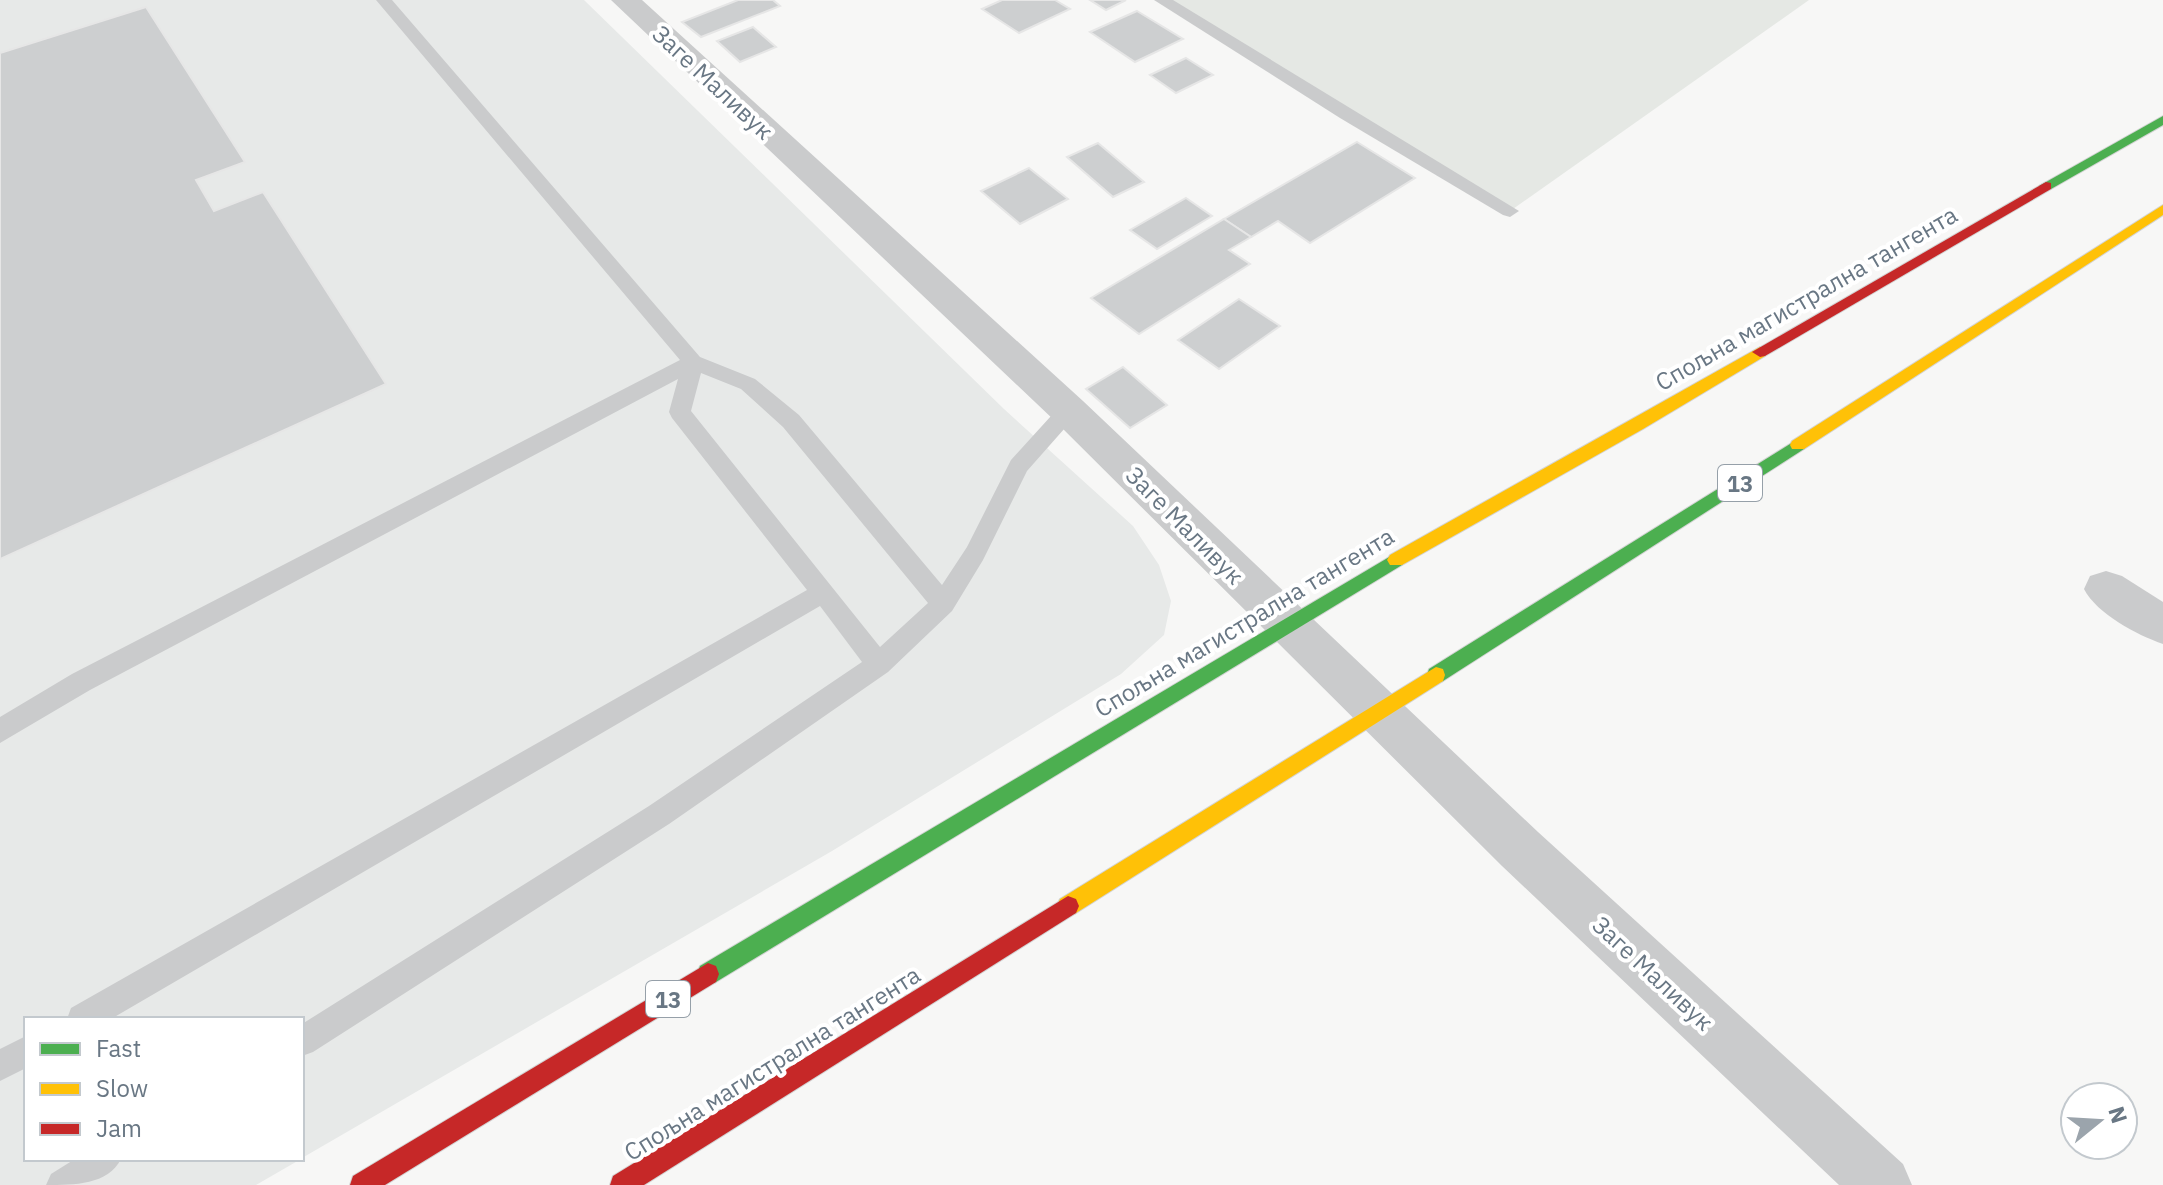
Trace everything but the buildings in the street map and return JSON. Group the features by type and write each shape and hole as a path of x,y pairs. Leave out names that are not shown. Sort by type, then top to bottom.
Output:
{"highway":[{"name":"Спољна магистрална тангента","path":"362,1185 1286,625 2163,120"},
{"name":"Спољна магистрална тангента","path":"622,1185 2049,286 2163,209"}],"street":[{"name":"Заге Маливук","path":"625,0 1069,411 1376,712 1882,1185"},
{"path":"2106,589 2163,625"}],"lane":[{"path":"384,0 693,362 748,384 791,421 943,604"},
{"path":"1162,0 1510,211"},
{"path":"693,362 680,412 879,664"},
{"path":"0,731 81,682 693,362"},
{"path":"304,1040 659,815 879,664 943,604 975,553 1019,466 1069,411"},
{"path":"85,1017 824,592"},
{"path":"0,1066 24,1052"},
{"path":"62,1185 102,1161"}],"shaded area":[{"path":"0,0 584,0 1004,409 1133,526 1159,565 1171,601 1164,635 1121,674 832,851 304,1157 304,1017 24,1017 24,1161 298,1161 256,1185 0,1185"},
{"path":"1164,0 1809,0 1513,209"}],"traffic: fast":[{"path":"2046,186 2163,120"},
{"path":"1436,675 1798,445"},
{"path":"708,974 1396,560"}],"traffic: slow":[{"path":"1798,445 2163,209"},
{"path":"1396,560 1760,352"},
{"path":"1068,906 1436,675"}],"traffic: jam":[{"path":"1760,352 2046,186"},
{"path":"622,1185 1068,906"},
{"path":"362,1185 708,974"}]}
